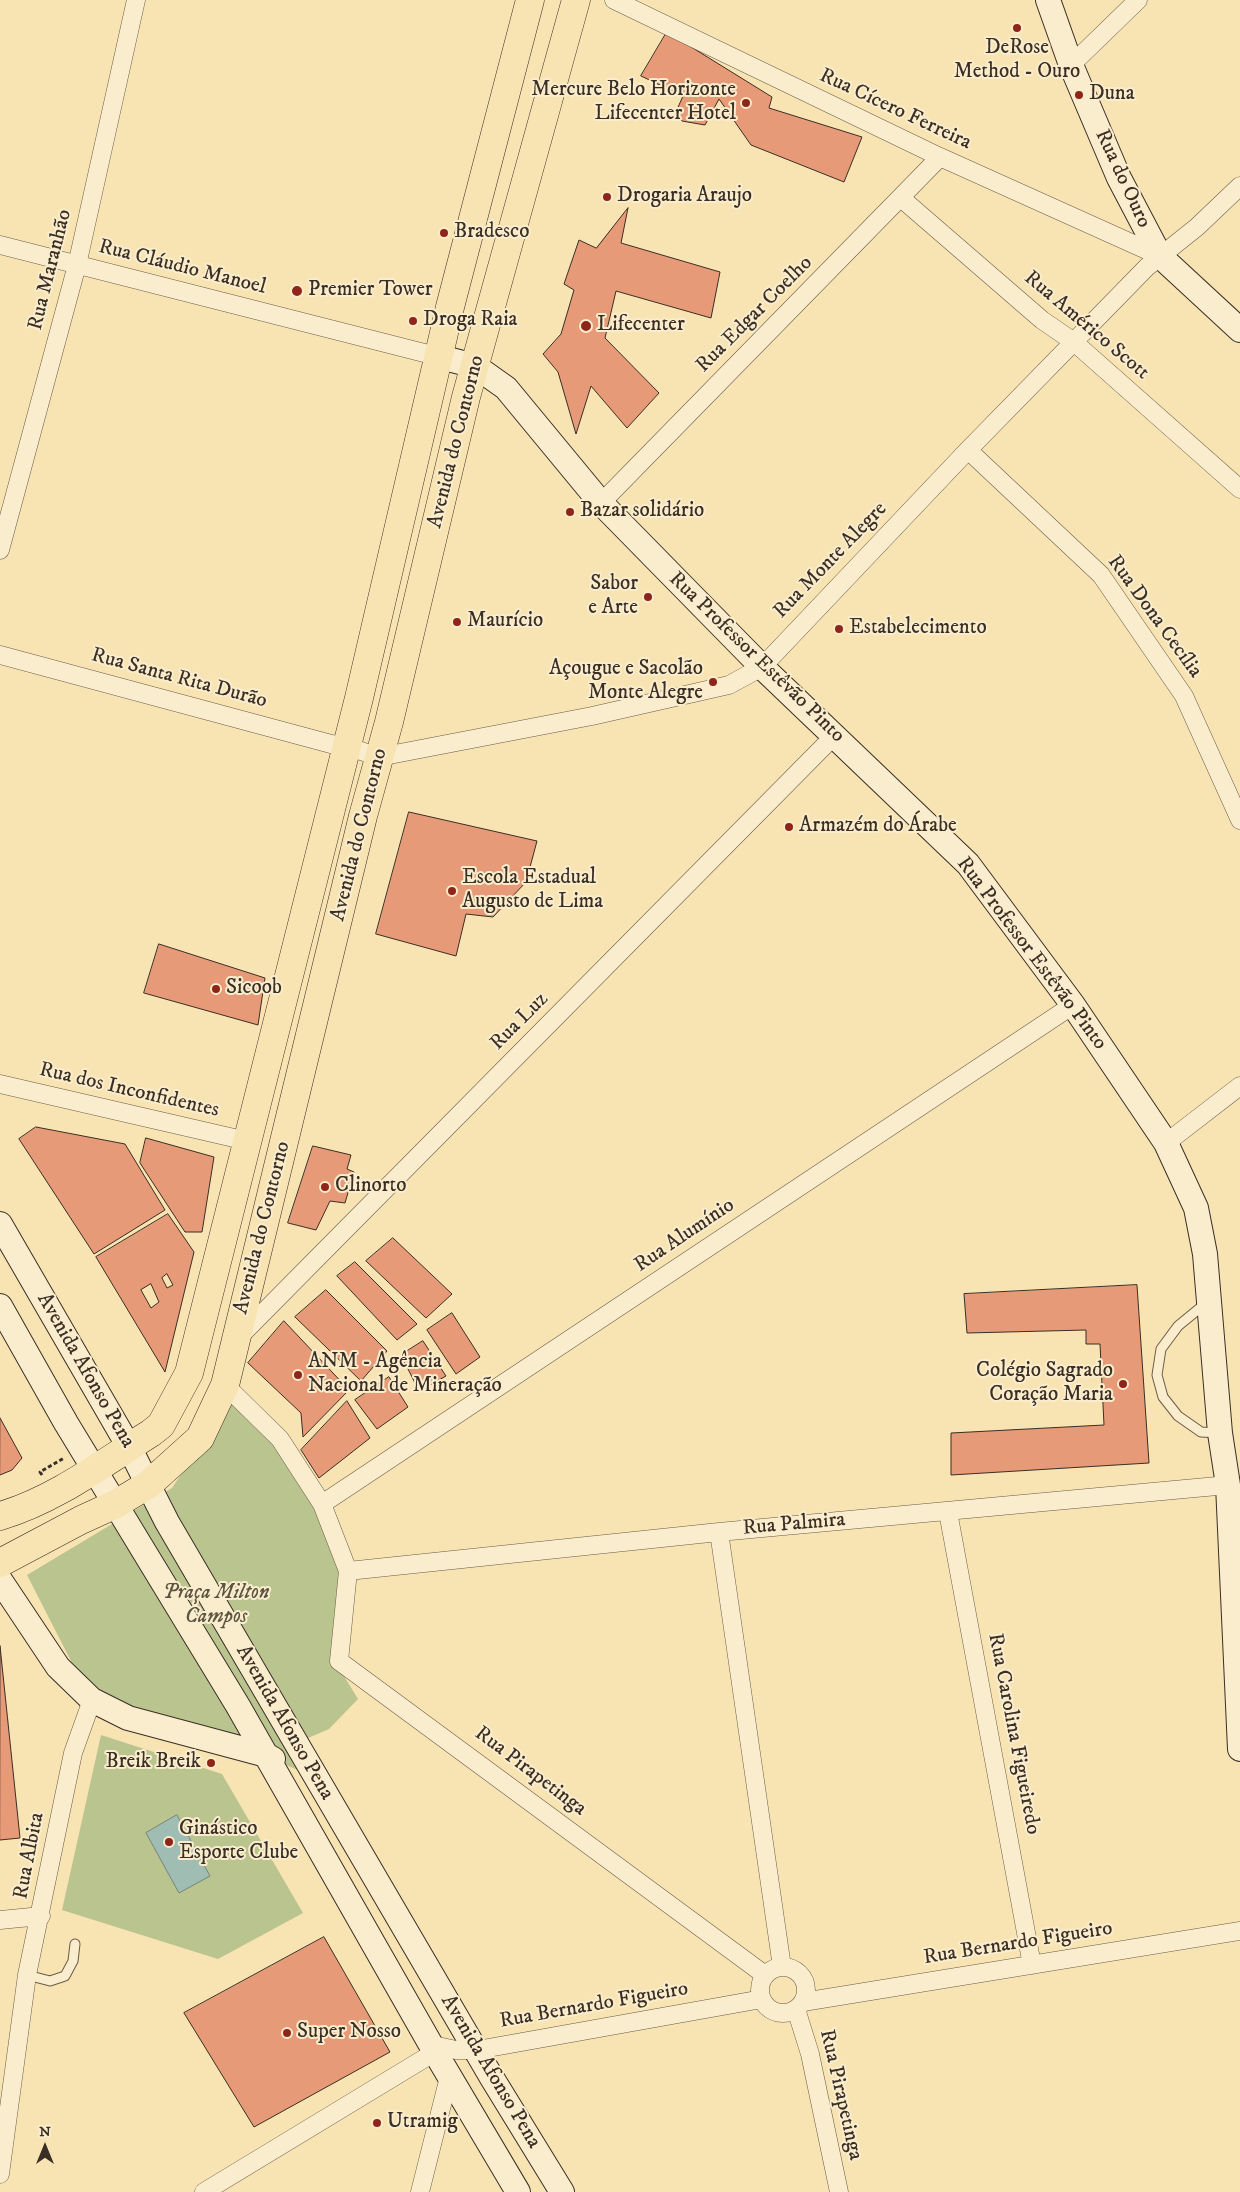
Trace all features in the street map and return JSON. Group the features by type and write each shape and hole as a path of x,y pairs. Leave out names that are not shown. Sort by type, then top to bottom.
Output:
{"main road":[{"name":"Avenida do Contorno","path":"0,1516 14,1512 52,1494 161,1425 189,1373 346,746 440,357 450,307 530,0"},
{"name":"Avenida do Contorno","path":"0,1563 116,1504 149,1484 200,1438 225,1386 475,366 576,0"},
{"name":"Rua do Ouro","path":"1048,0 1071,65 1119,178 1160,256 1240,330"},
{"name":"Rua Professor Estêvão Pinto","path":"440,357 475,366 506,388 601,503 762,667 968,864 1073,1005 1166,1143 1196,1208 1205,1254 1210,1300 1220,1433 1234,1484 1240,1749"},
{"name":"Avenida Afonso Pena","path":"0,1224 129,1447 167,1522 562,2192"},
{"name":"Avenida Afonso Pena","path":"0,1306 94,1469 266,1755 518,2192"},
{"path":"0,1580 58,1667 92,1700 128,1718 266,1755 325,1792"}],"street":[{"name":"Rua Maranhão","path":"0,550 77,265 136,0"},
{"name":"Rua Cícero Ferreira","path":"614,0 940,157 1160,256"},
{"path":"1071,65 1138,0"},
{"name":"Rua Edgar Coelho","path":"601,503 940,157"},
{"name":"Rua Monte Alegre","path":"346,746 380,757 592,716 729,685 762,667 968,450 1074,342 1160,256 1198,227 1240,186"},
{"name":"Rua Américo Scott","path":"901,198 1042,320 1074,342 1240,489"},
{"name":"Rua Cláudio Manoel","path":"0,245 440,357"},
{"name":"Rua Dona Cecília","path":"968,450 1101,575 1184,696 1240,820"},
{"name":"Rua Santa Rita Durão","path":"0,654 331,744 346,746"},
{"name":"Rua Luz","path":"236,1340 835,735"},
{"name":"Rua Alumínio","path":"322,1504 1073,1005"},
{"name":"Rua dos Inconfidentes","path":"0,1084 247,1141"},
{"path":"1166,1143 1240,1086"},
{"path":"225,1386 280,1439 322,1504 348,1570"},
{"name":"Rua Palmira","path":"348,1570 719,1532 1234,1484"},
{"name":"Rua Carolina Figueiredo","path":"948,1512 1032,1965"},
{"path":"719,1532 782,1967"},
{"name":"Rua Pirapetinga","path":"348,1570 339,1661 765,1975"},
{"name":"Rua Albita","path":"0,2174 27,1975 41,1916 73,1753 92,1700"},
{"path":"0,1920 41,1916"},
{"name":"Rua Bernardo Figueiro","path":"799,2006 1240,1931"},
{"path":"782,1967 793,1969 802,1976 806,1992 799,2006 790,2012 776,2012 770,2009 762,1999 760,1986 765,1975 782,1967"},
{"name":"Rua Bernardo Figueiro","path":"434,2048 477,2050 762,1999"},
{"name":"Rua Pirapetinga","path":"799,2006 839,2192"},
{"path":"204,2192 434,2048"},
{"path":"420,2192 450,2073"}],"lane":[{"path":"1210,1300 1178,1326 1161,1349 1157,1375 1163,1397 1178,1416 1201,1432 1220,1433"},
{"path":"27,1975 50,1981 65,1976 73,1962 75,1944"}],"green space":[{"name":"Praça Milton Campos","path":"227,1396 277,1439 319,1504 345,1571 336,1663 358,1699 329,1729 306,1739 334,1785 209,1733 133,1713 102,1692 72,1663 27,1575 172,1488 204,1440"},
{"name":"Ginástico Esporte Clube","path":"101,1735 222,1774 303,1913 218,1959 62,1910"}],"water":[{"path":"177,1815 210,1876 179,1893 146,1833"}],"building":[{"name":"Mercure Belo Horizonte Lifecenter Hotel","path":"667,32 772,97 769,108 862,137 844,182 751,145 719,99 705,125 682,121 675,114 683,96 641,76"},
{"name":"Lifecenter","path":"628,208 621,243 720,272 711,318 616,291 605,338 659,393 627,428 591,386 576,434 558,372 543,354 561,334 574,290 564,284 579,240 596,248"},
{"name":"Escola Estadual Augusto de Lima","path":"409,812 537,841 526,882 493,917 466,914 456,956 376,934"},
{"path":"159,944 265,978 258,1025 144,993"},
{"path":"36,1127 125,1144 165,1210 94,1254 19,1139"},
{"path":"146,1138 214,1157 202,1232 185,1232 140,1163"},
{"name":"Clinorto","path":"313,1146 351,1155 347,1169 354,1172 345,1203 330,1201 316,1230 288,1223"},
{"path":"168,1214 194,1252 165,1372 96,1257","holes":["167,1274 173,1285 167,1288 162,1278","151,1284 159,1302 151,1308 141,1290"]},
{"name":"Clinorto","path":"393,1238 452,1294 426,1318 366,1261"},
{"path":"355,1262 417,1324 397,1340 337,1276"},
{"name":"Colégio Sagrado Coração Maria","path":"1137,1285 1149,1463 951,1475 951,1433 1104,1425 1100,1344 1086,1344 1086,1330 967,1333 964,1294"},
{"path":"326,1290 387,1351 361,1381 295,1317"},
{"path":"452,1313 480,1357 456,1374 427,1330"},
{"name":"ANM - Agência Nacional de Mineração","path":"284,1321 349,1390 303,1437 301,1413 248,1363"},
{"path":"423,1341 446,1376 419,1391 401,1355"},
{"path":"389,1377 408,1407 377,1429 355,1400"},
{"path":"347,1401 370,1438 319,1478 301,1450"},
{"path":"0,1418 22,1458 12,1470 0,1475"},
{"path":"0,1646 20,1838 0,1840"},
{"name":"Super Nosso","path":"324,1937 390,2052 254,2127 184,2013"}],"place":[{"name":"DeRose Method - Ouro","path":"1017,28"},
{"name":"Duna","path":"1079,95"},
{"name":"Mercure Belo Horizonte Lifecenter Hotel","path":"746,103"},
{"name":"Drogaria Araujo","path":"607,197"},
{"name":"Bradesco","path":"444,233"},
{"name":"Premier Tower","path":"297,291"},
{"name":"Droga Raia","path":"413,321"},
{"name":"Lifecenter","path":"586,326"},
{"name":"Bazar solidário","path":"570,512"},
{"name":"Sabor e Arte","path":"648,597"},
{"name":"Maurício","path":"457,622"},
{"name":"Estabelecimento","path":"839,629"},
{"name":"Açougue e Sacolão Monte Alegre","path":"713,682"},
{"name":"Armazém do Árabe","path":"789,827"},
{"name":"Escola Estadual Augusto de Lima","path":"452,891"},
{"name":"Sicoob","path":"216,989"},
{"name":"Clinorto","path":"325,1187"},
{"name":"ANM - Agência Nacional de Mineração","path":"298,1375"},
{"name":"Colégio Sagrado Coração Maria","path":"1123,1384"},
{"name":"Breik Breik","path":"211,1763"},
{"name":"Ginástico Esporte Clube","path":"169,1842"},
{"name":"Super Nosso","path":"287,2033"},
{"name":"Utramig","path":"377,2123"}]}
